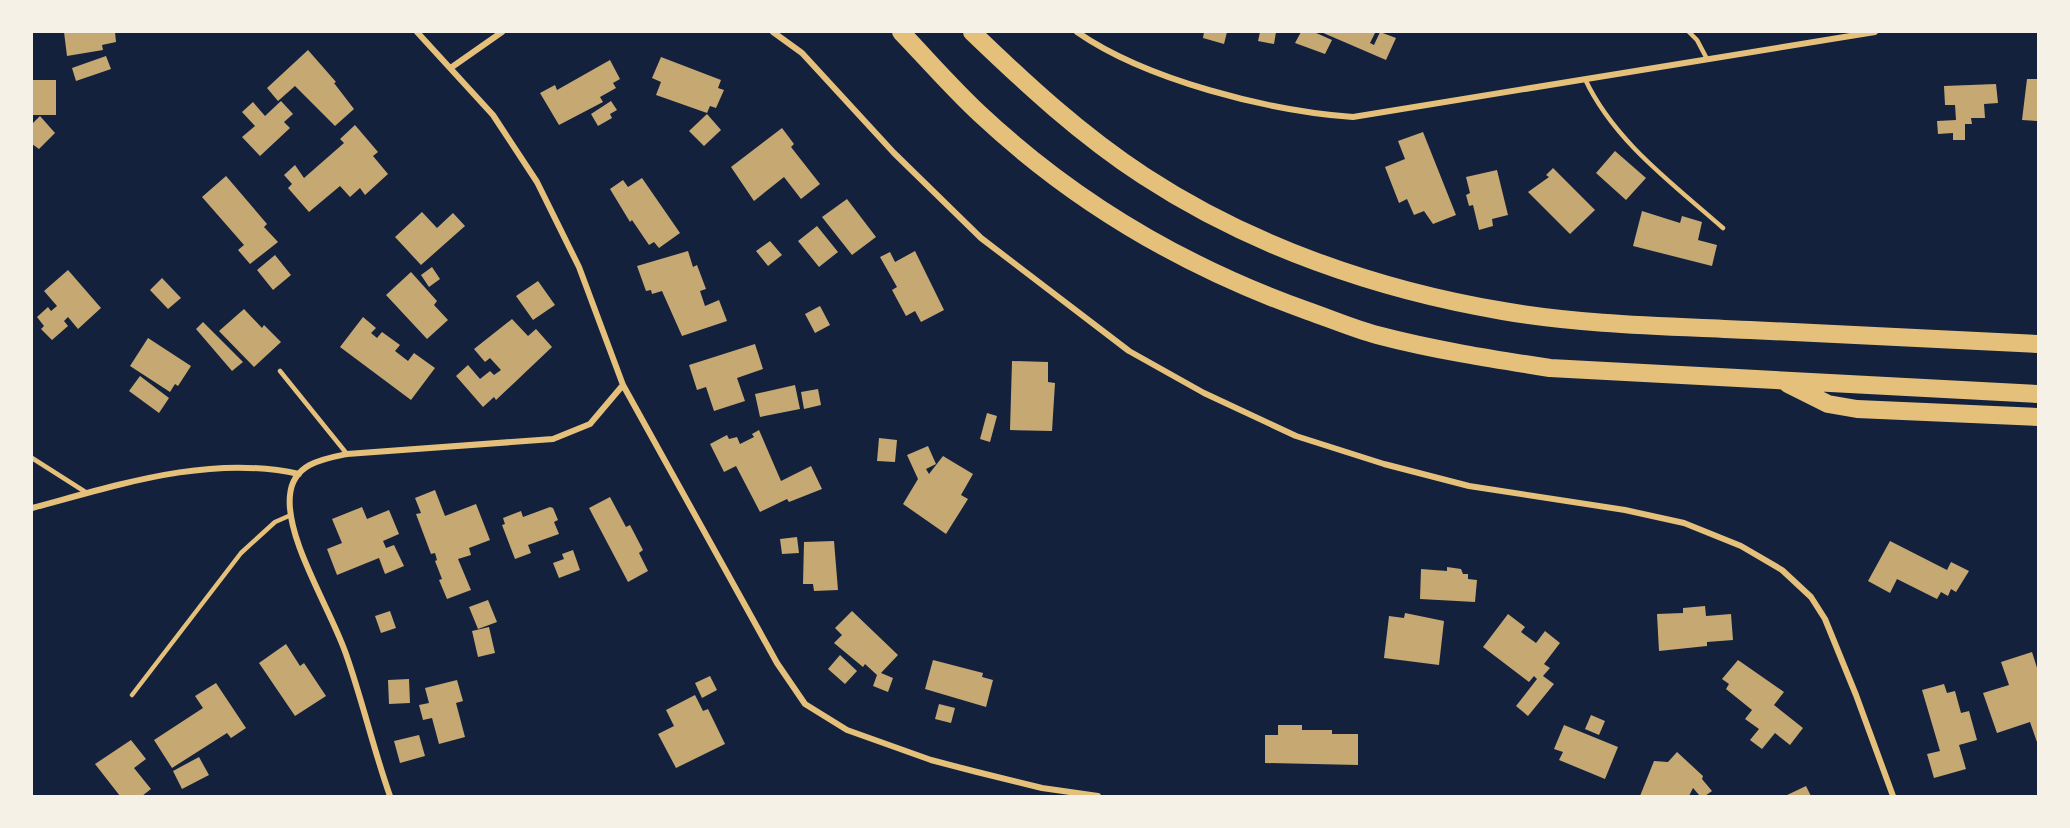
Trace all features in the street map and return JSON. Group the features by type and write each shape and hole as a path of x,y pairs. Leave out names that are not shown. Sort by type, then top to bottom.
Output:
{"highway":[{"path":"902,32 980,114 1023,150 1099,207 1185,260 1275,299 1375,334 1478,357 1551,369 2038,394"},
{"path":"972,32 1085,135 1146,177 1206,211 1290,251 1364,279 1436,299 1541,316 1611,323 2038,344"},
{"path":"1915,339 2038,335"},
{"path":"1785,382 1828,404 1857,409 2038,417"}],"street":[{"path":"417,32 452,67 493,115 537,182 579,267 623,385 777,663 805,704 847,730 931,760 1042,789 1098,796"},
{"path":"452,67 502,32"},
{"path":"773,32 802,53 894,153 981,238 1129,351 1204,393 1296,436 1384,464 1469,486 1625,510 1684,524 1741,546 1782,570 1811,597 1825,618 1893,796"},
{"path":"1077,32 1161,75 1226,94 1323,115 1353,117 1706,57 1875,32"},
{"path":"390,796 347,656 300,545 291,515 290,495 299,474 305,466 320,459 347,454 554,439 590,424 623,385"},
{"path":"32,508 87,493 203,468 244,466 299,474"}],"lane":[{"path":"1689,32 1697,40 1706,57"},
{"path":"1585,79 1597,105 1626,139 1723,228"},
{"path":"280,371 347,454"},
{"path":"32,458 87,493"},
{"path":"132,695 242,553 275,522 291,515"}],"building":[{"path":"64,32 115,32 116,42 102,45 103,50 67,56"},
{"path":"1204,32 1227,32 1224,44 1203,38"},
{"path":"1260,32 1276,32 1274,44 1258,41"},
{"path":"1301,32 1314,32 1332,40 1325,54 1295,43"},
{"path":"1321,32 1372,32 1375,33 1370,43 1374,45 1380,32 1396,38 1386,60"},
{"path":"308,50 336,82 334,83 354,109 335,126 295,86 278,101 267,88"},
{"path":"106,56 111,69 76,81 72,68"},
{"path":"661,57 721,80 718,88 724,90 716,108 710,106 707,113 656,95 661,82 652,78"},
{"path":"610,60 620,79 613,83 616,88 600,97 603,102 559,125 540,93 555,85 557,90"},
{"path":"2027,79 2038,79 2038,121 2022,120"},
{"path":"32,80 56,80 56,115 32,115"},
{"path":"1996,84 1998,103 1984,104 1985,118 1971,118 1972,124 1965,124 1965,140 1953,140 1953,133 1938,134 1937,121 1956,120 1955,105 1945,105 1944,86"},
{"path":"281,101 293,114 284,122 290,128 260,156 242,137 255,126 242,112 253,102 265,116"},
{"path":"611,101 617,110 610,114 612,118 598,126 591,114"},
{"path":"707,114 721,130 704,146 689,131"},
{"path":"40,116 55,133 39,149 32,144 32,124"},
{"path":"355,125 378,152 373,156 388,174 365,195 360,188 350,197 340,186 309,212 288,188 292,184 284,175 295,165 304,178 344,143 340,139"},
{"path":"782,128 794,144 791,147 820,184 801,199 784,177 754,201 731,167"},
{"path":"1423,132 1456,215 1433,224 1424,211 1414,215 1407,199 1399,203 1385,167 1405,159 1398,141"},
{"path":"1615,151 1646,178 1626,200 1596,173"},
{"path":"1553,168 1595,210 1570,234 1528,192 1549,177 1546,175"},
{"path":"1497,170 1508,215 1492,219 1493,226 1479,230 1473,205 1469,206 1466,195 1470,193 1466,177"},
{"path":"226,176 267,224 264,227 278,242 250,264 238,250 244,245 202,197"},
{"path":"642,178 680,233 659,248 654,242 649,245 632,220 630,222 610,189 623,180 628,187"},
{"path":"847,199 876,237 852,255 822,217"},
{"path":"1642,211 1680,223 1682,216 1702,222 1698,240 1717,245 1712,266 1633,246"},
{"path":"422,212 437,228 453,213 465,226 421,265 395,237"},
{"path":"817,226 838,252 819,267 798,241"},
{"path":"770,241 782,255 768,266 756,251"},
{"path":"688,251 693,267 697,265 706,289 700,291 705,306 719,300 727,321 682,336 662,291 652,294 651,290 646,291 637,266"},
{"path":"915,251 944,310 921,322 915,311 906,316 892,290 897,287 880,257 890,252 895,262"},
{"path":"275,255 291,275 273,290 257,270"},
{"path":"432,267 440,279 429,287 421,275"},
{"path":"68,270 101,308 78,329 68,317 64,321 68,326 52,340 41,329 44,326 37,317 48,307 51,311 57,306 44,291"},
{"path":"411,272 437,301 434,305 448,320 427,339 386,295"},
{"path":"162,278 181,298 168,309 150,290"},
{"path":"538,281 555,305 533,320 516,296"},
{"path":"820,306 830,325 815,333 805,314"},
{"path":"244,309 262,328 264,325 281,342 254,367 219,331"},
{"path":"363,317 376,328 371,333 377,338 382,332 400,345 395,351 408,361 414,353 435,368 411,400 340,347"},
{"path":"512,319 528,336 536,329 552,347 496,400 494,397 483,407 456,376 468,365 480,379 490,371 494,375 501,370 490,358 485,362 474,349"},
{"path":"203,322 243,362 232,371 196,329"},
{"path":"148,338 191,366 178,386 175,384 170,392 130,366"},
{"path":"755,344 763,369 737,378 745,401 714,411 706,387 697,390 689,365"},
{"path":"1012,361 1048,362 1048,382 1055,383 1052,431 1010,430"},
{"path":"140,376 169,398 159,413 129,391"},
{"path":"795,385 800,409 760,417 755,394"},
{"path":"818,389 821,405 804,409 801,392"},
{"path":"987,413 997,416 990,442 980,439"},
{"path":"759,430 781,481 811,466 822,489 789,502 787,499 760,512 736,466 724,472 710,444 727,435 729,439 737,437 740,444 754,437 752,434"},
{"path":"879,438 897,440 895,462 877,461"},
{"path":"928,446 936,464 926,469 929,474 943,456 973,474 961,495 968,499 946,534 903,504 918,479 907,455"},
{"path":"435,490 445,516 476,504 490,540 469,548 471,555 458,559 471,590 447,599 439,580 442,579 435,561 437,560 435,553 431,554 416,514 421,513 415,498"},
{"path":"610,497 626,527 630,525 643,550 639,553 648,571 628,582 589,508"},
{"path":"362,507 367,519 389,510 399,534 383,541 386,548 394,545 404,566 385,574 379,558 337,575 327,549 342,543 332,519"},
{"path":"550,507 553,508 558,520 554,522 559,534 528,545 531,553 515,559 502,525 505,524 503,518 521,511 523,517"},
{"path":"797,537 799,553 782,554 780,539"},
{"path":"834,541 838,590 814,591 813,584 803,584 804,542"},
{"path":"1890,541 1947,570 1951,562 1969,571 1956,592 1951,589 1948,596 1941,592 1937,599 1897,579 1890,593 1868,581"},
{"path":"573,550 580,570 559,578 553,563 564,559 562,554"},
{"path":"1447,567 1461,569 1463,574 1468,574 1468,579 1477,580 1475,602 1420,599 1421,569 1447,571"},
{"path":"488,600 497,622 478,629 469,607"},
{"path":"1705,606 1706,616 1731,614 1733,640 1707,642 1707,646 1659,651 1657,614 1683,613 1683,608"},
{"path":"390,611 396,628 381,633 375,616"},
{"path":"852,611 898,655 881,673 893,678 888,692 873,686 877,675 865,664 863,667 834,643 842,635 835,628"},
{"path":"1405,613 1444,621 1439,665 1384,658 1389,616 1404,618"},
{"path":"1508,614 1525,627 1521,632 1536,643 1545,631 1560,643 1544,664 1550,668 1543,676 1554,684 1528,716 1516,706 1537,679 1534,676 1529,682 1483,647"},
{"path":"489,627 495,653 478,657 472,631"},
{"path":"286,644 300,666 304,663 326,696 295,716 259,663"},
{"path":"2032,652 2038,671 2038,745 2030,722 1997,733 1983,693 2009,685 2001,662"},
{"path":"840,655 857,671 845,684 828,669"},
{"path":"933,660 983,673 982,677 993,680 986,707 925,689"},
{"path":"1738,660 1784,692 1774,705 1803,728 1790,745 1775,733 1762,749 1750,740 1759,729 1745,719 1752,710 1726,689 1729,684 1722,679"},
{"path":"710,676 717,690 702,698 695,683"},
{"path":"409,679 410,703 389,704 388,680"},
{"path":"457,680 463,701 456,703 465,737 439,744 432,718 423,720 419,705 429,703 425,688"},
{"path":"216,683 246,728 231,738 227,733 172,768 154,740 203,708 195,696"},
{"path":"1944,684 1947,693 1955,691 1961,713 1969,711 1977,740 1959,745 1966,769 1934,778 1927,754 1940,751 1922,690"},
{"path":"695,695 703,711 708,709 725,744 676,768 658,734 674,726 666,710"},
{"path":"939,704 955,708 951,723 935,719"},
{"path":"1591,715 1605,721 1599,735 1585,729"},
{"path":"1278,725 1302,725 1302,730 1332,730 1332,734 1358,734 1358,765 1265,763 1265,735 1278,735"},
{"path":"1564,725 1618,747 1605,779 1559,760 1563,752 1554,749"},
{"path":"419,735 425,756 400,763 394,741"},
{"path":"131,740 146,759 134,768 151,789 142,796 120,796 95,764"},
{"path":"1677,752 1703,776 1702,779 1712,791 1705,796 1700,796 1693,788 1689,796 1640,796 1654,761 1668,762"},
{"path":"199,757 209,775 182,789 173,771"},
{"path":"1806,786 1811,796 1785,796"}]}
